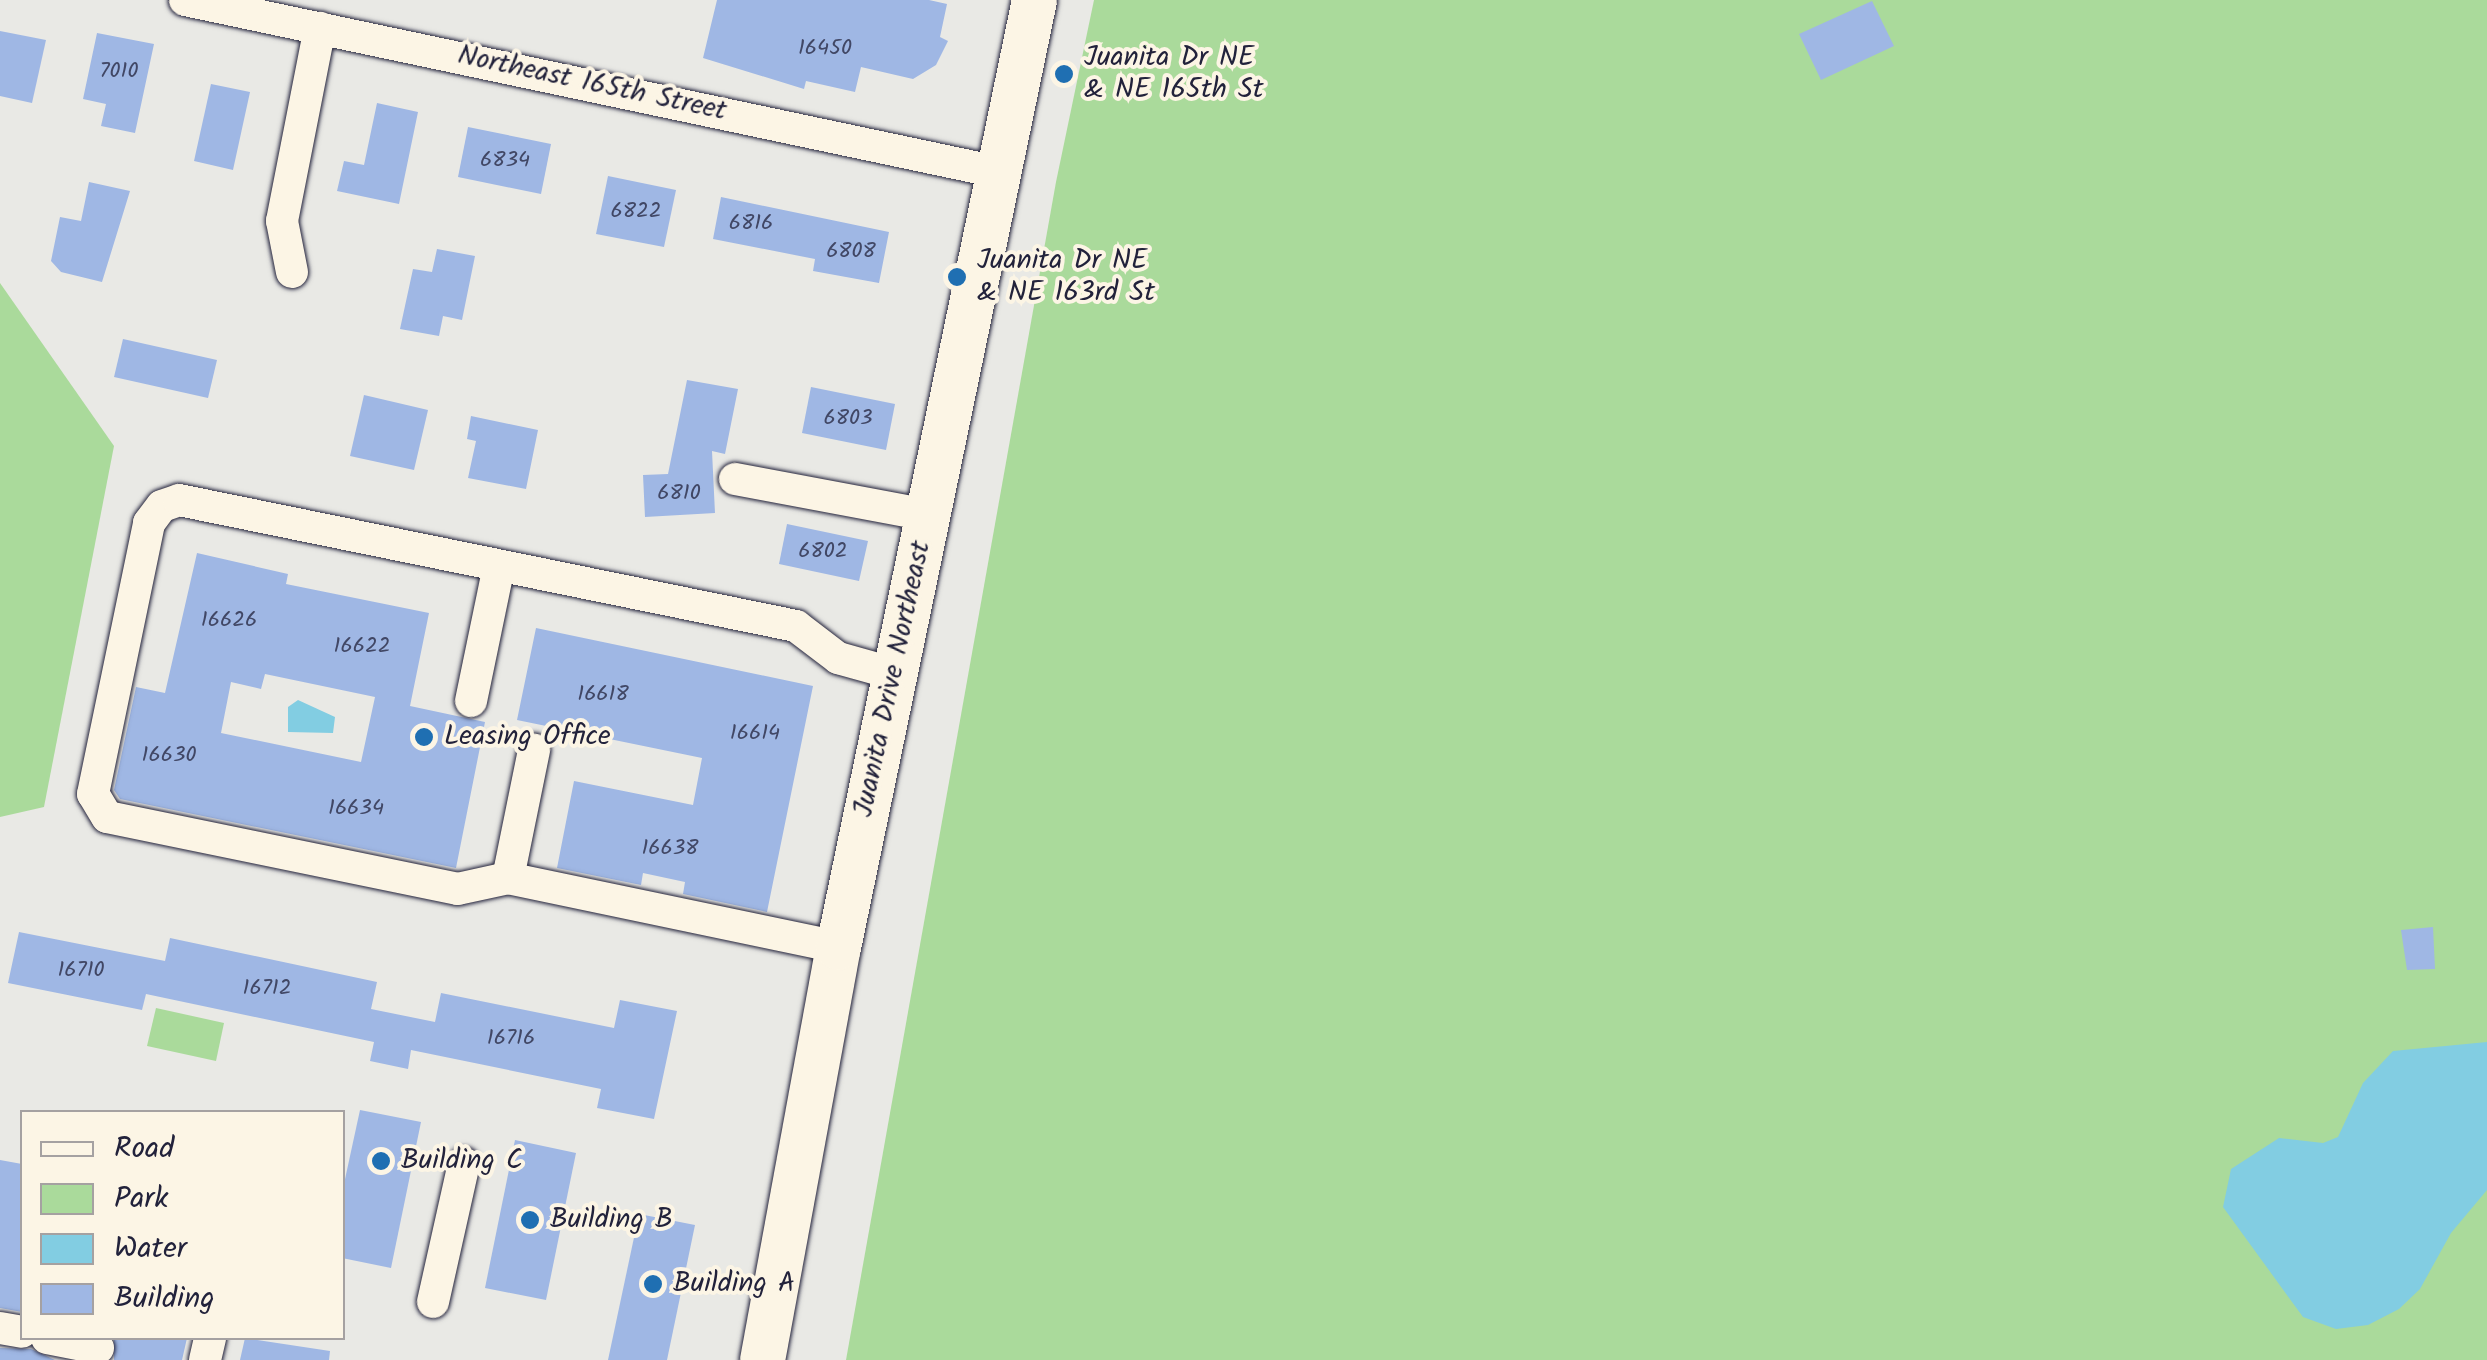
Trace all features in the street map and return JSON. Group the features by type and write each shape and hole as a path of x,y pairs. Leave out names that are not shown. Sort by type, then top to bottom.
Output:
{"main road":[{"name":"Juanita Drive Northeast","path":"762,1360 838,947 1034,0"}],"street":[{"name":"Northeast 165th Street","path":"185,0 998,172"},
{"path":"292,272 282,221 320,28"},
{"path":"735,479 928,515"},
{"path":"838,947 508,878 458,888 106,818 93,794 150,524 162,506 180,500 796,626 838,658 895,674"},
{"path":"471,701 498,566"},
{"path":"508,878 534,750"},
{"path":"433,1302 464,1163"},
{"path":"57,1340 98,1348"}],"green space":[{"path":"1094,0 2487,0 2487,1360 846,1360 1056,182"},
{"path":"0,283 114,446 44,807 0,817"},
{"path":"156,1008 224,1023 216,1061 147,1046"}],"water":[{"path":"298,700 335,717 333,733 288,732 288,707"},
{"path":"2487,1042 2487,1190 2451,1233 2420,1289 2399,1309 2368,1325 2336,1329 2303,1317 2223,1207 2231,1169 2279,1138 2323,1143 2338,1137 2363,1083 2393,1051"}],"building":[{"path":"717,0 929,0 947,4 940,37 948,41 936,65 913,79 861,67 855,92 806,81 804,89 703,58"},
{"path":"1872,1 1894,46 1821,80 1799,34"},
{"path":"0,31 46,40 32,103 0,96"},
{"path":"97,33 154,44 135,133 101,126 106,104 83,99"},
{"path":"211,84 250,92 233,170 194,161"},
{"path":"377,103 418,112 399,204 337,191 344,161 364,165"},
{"path":"468,127 551,144 541,194 458,177"},
{"path":"608,176 676,190 664,247 596,234"},
{"path":"89,182 130,191 102,282 61,272 51,261 60,217 81,221"},
{"path":"721,197 889,232 879,283 813,271 815,259 713,239"},
{"path":"437,249 475,256 462,320 443,316 439,336 400,329 413,269 432,272"},
{"path":"123,339 217,360 208,398 114,377"},
{"path":"687,380 738,389 725,454 712,451 715,513 645,517 643,475 668,474"},
{"path":"811,387 895,404 886,450 802,433"},
{"path":"364,395 428,410 414,470 350,456"},
{"path":"471,416 538,430 526,489 468,478 476,441 467,439"},
{"path":"787,524 868,541 859,581 779,564"},
{"path":"197,553 288,574 286,584 429,613 410,706 485,722 456,868 120,799 114,790 136,687 165,693","holes":["265,674 375,697 361,762 221,733 231,682 261,689"]},
{"path":"536,628 813,686 767,912 683,894 685,882 643,873 641,885 557,868 574,781 693,805 702,758 517,720"},
{"path":"2433,927 2435,969 2407,970 2401,930"},
{"path":"19,932 165,961 170,938 377,982 371,1009 435,1022 441,993 614,1028 620,1000 677,1011 654,1119 597,1108 601,1089 411,1050 408,1069 370,1061 374,1042 146,994 142,1010 8,983"},
{"name":"Building C","path":"360,1110 421,1122 391,1268 345,1259 345,1179"},
{"name":"Building B","path":"515,1140 576,1153 546,1300 485,1288"},
{"path":"0,1160 20,1164 20,1312 0,1308"},
{"name":"Building A","path":"639,1214 695,1225 667,1360 608,1360"},
{"path":"114,1340 187,1340 182,1360 114,1360"},
{"path":"245,1340 330,1351 329,1360 240,1360"},
{"path":"0,1348 31,1349 55,1360 0,1360"}],"place":[{"name":"Juanita Dr NE & NE 165th St","path":"1064,74"},
{"name":"Juanita Dr NE & NE 163rd St","path":"957,277"},
{"name":"Leasing Office","path":"424,737"},
{"name":"Building C","path":"381,1161"},
{"name":"Building B","path":"530,1220"},
{"name":"Building A","path":"653,1284"}]}
